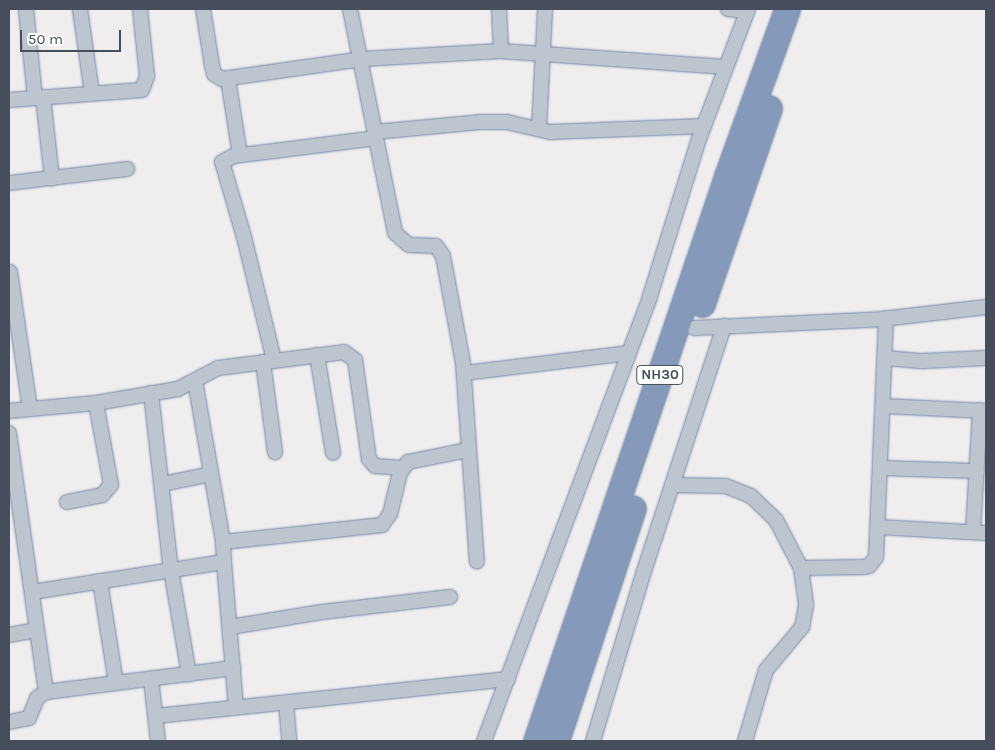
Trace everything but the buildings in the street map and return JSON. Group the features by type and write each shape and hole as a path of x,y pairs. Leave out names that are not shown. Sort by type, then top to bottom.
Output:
{"highway":[{"name":"NH30","path":"536,741 714,213 787,9"},
{"name":"NH30","path":"556,741 694,328 804,9"}],"street":[{"path":"26,9 52,178"},
{"path":"80,9 92,93"},
{"path":"9,100 92,93 136,92 146,84 140,9"},
{"path":"203,9 214,74 228,79 362,59 500,51 725,68"},
{"path":"350,9 362,59 395,232 409,245 436,246 443,256 464,373 467,450 476,562"},
{"path":"499,9 500,51"},
{"path":"539,129 545,9"},
{"path":"484,741 629,353 704,126 748,10 728,9"},
{"path":"228,79 240,155"},
{"path":"275,452 268,361 244,237 223,168 224,159 375,135 480,122 507,122 539,129 566,132 704,126"},
{"path":"9,183 127,169"},
{"path":"10,272 30,409"},
{"path":"694,328 886,318 986,308"},
{"path":"801,568 869,566 876,557 884,406 886,318"},
{"path":"593,741 672,485 724,326"},
{"path":"9,411 96,403 178,388 218,368 344,352 355,360 369,459 375,466 402,468 418,458 467,450"},
{"path":"464,373 629,353"},
{"path":"317,355 333,452"},
{"path":"885,358 923,361 986,358"},
{"path":"195,381 223,542 236,707"},
{"path":"151,393 171,570 189,674"},
{"path":"67,502 102,495 111,485 96,403"},
{"path":"878,527 980,533 976,471 983,410 884,406"},
{"path":"9,433 12,478 32,592 46,692"},
{"path":"223,542 382,525 390,514 402,468"},
{"path":"881,468 976,471"},
{"path":"162,484 211,474"},
{"path":"672,485 726,486 751,496 776,520 801,568 806,605 802,627 766,670 745,741"},
{"path":"32,592 224,562"},
{"path":"100,581 116,683"},
{"path":"230,627 450,596"},
{"path":"9,635 37,630"},
{"path":"9,722 29,718 38,698 46,692 233,668"},
{"path":"151,679 158,741"},
{"path":"156,716 508,679"},
{"path":"286,703 289,741"}]}
